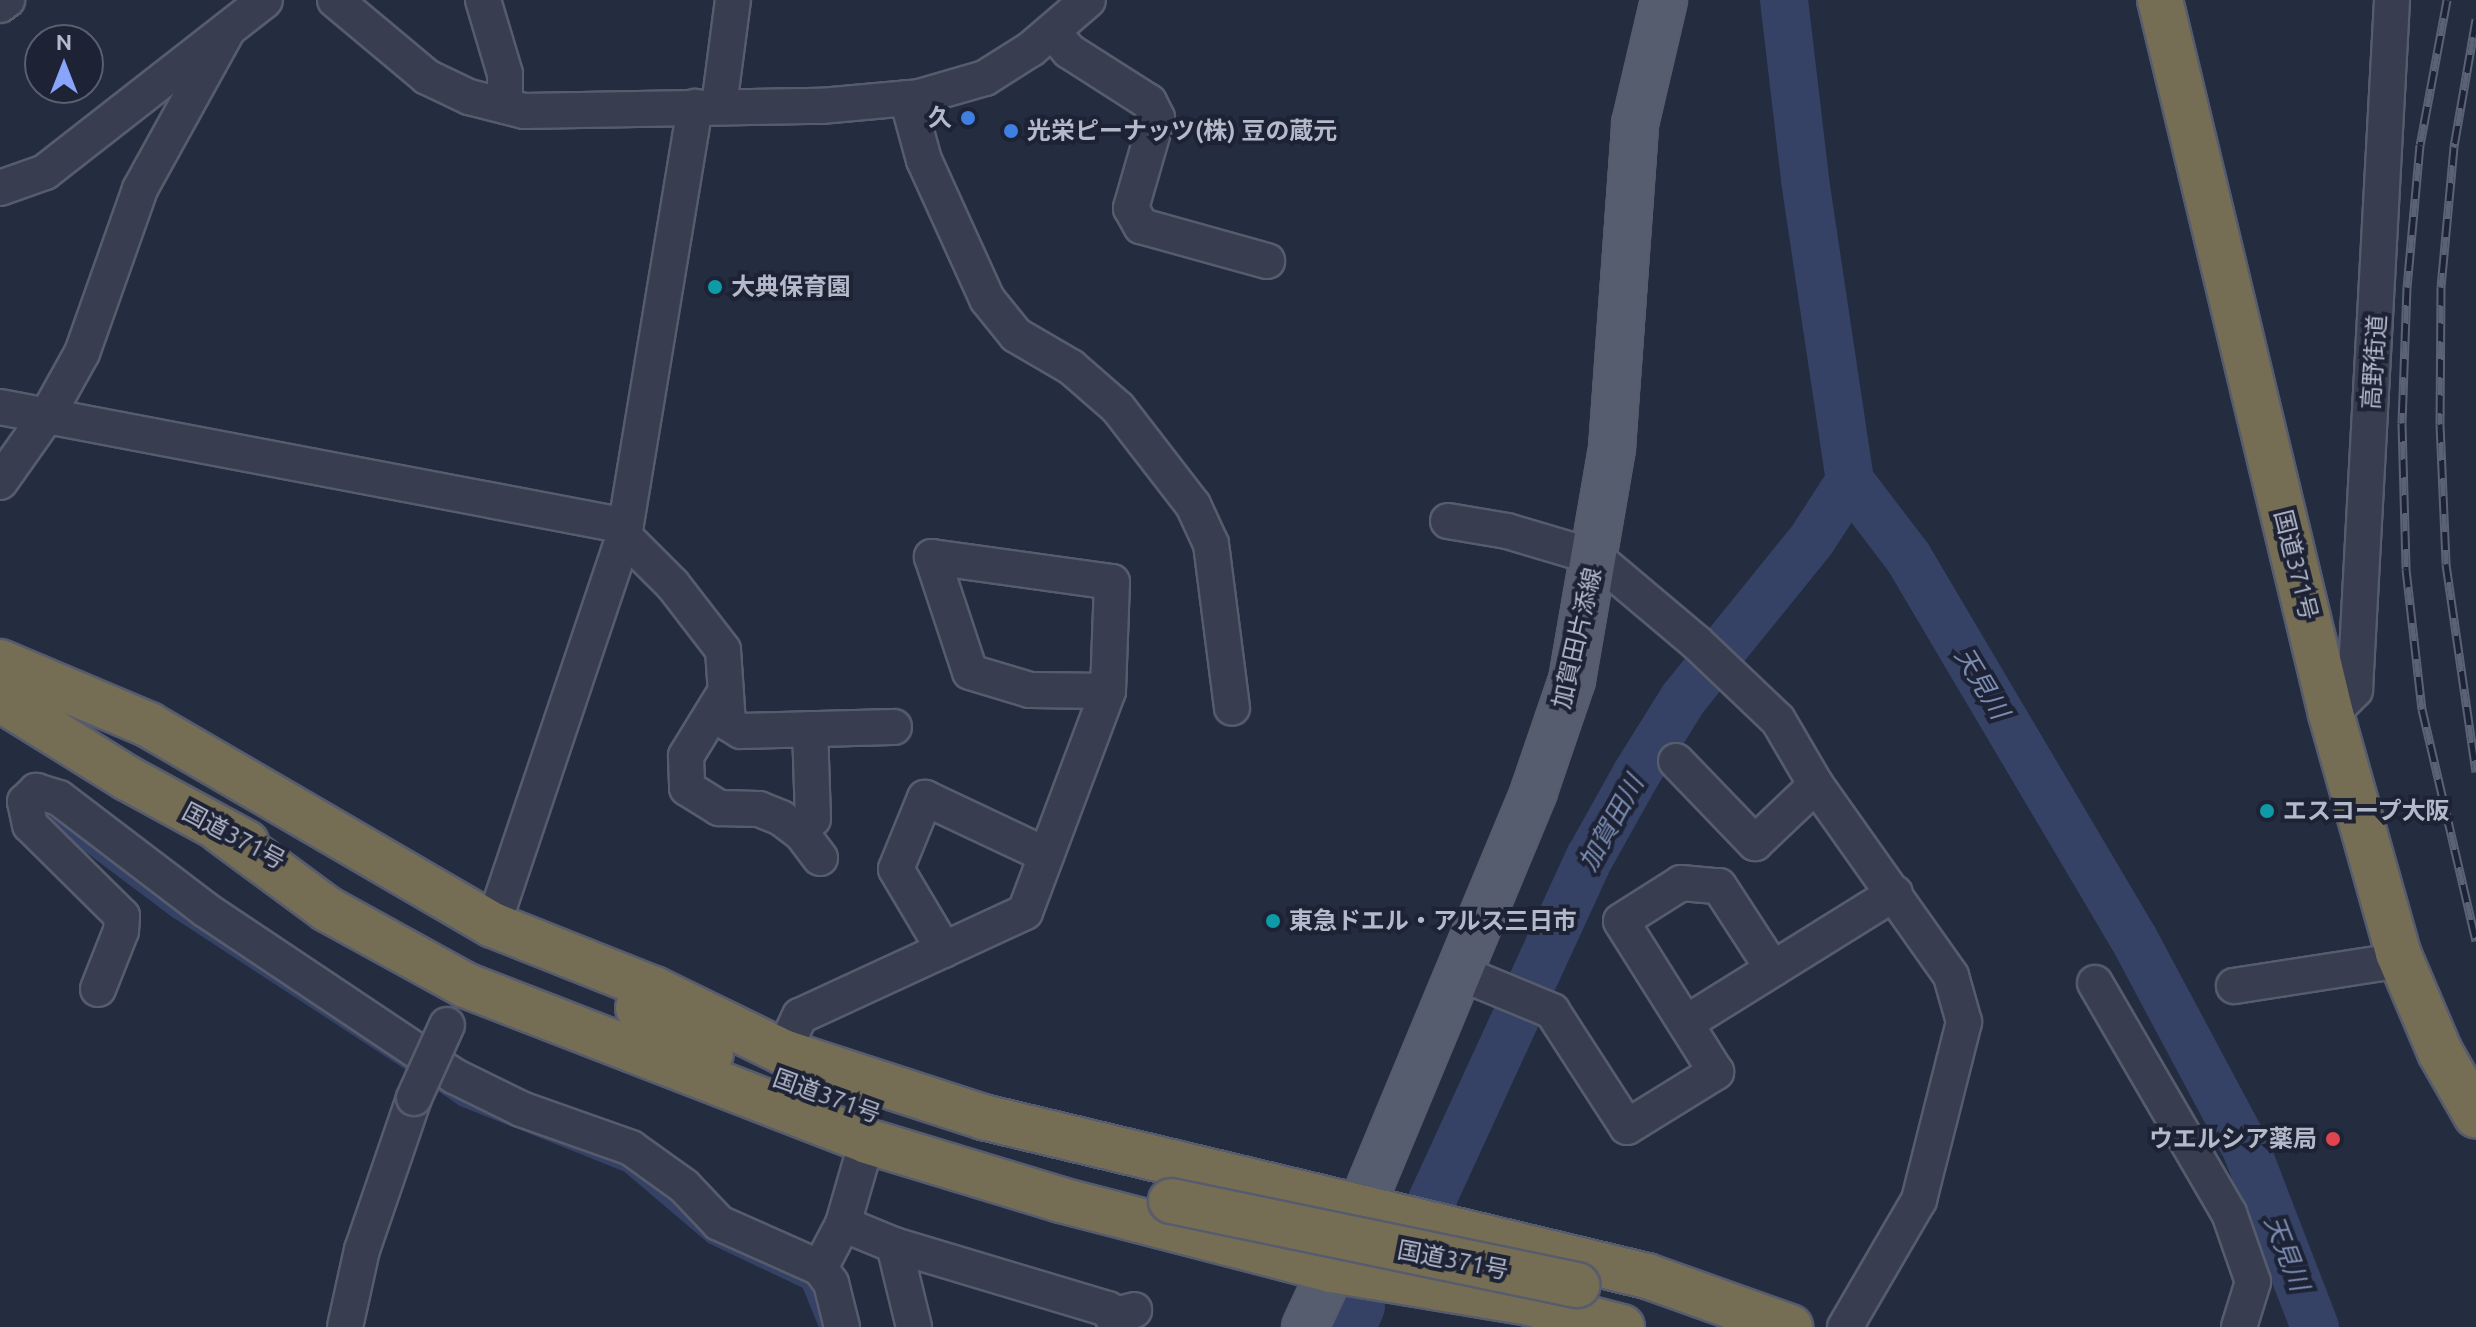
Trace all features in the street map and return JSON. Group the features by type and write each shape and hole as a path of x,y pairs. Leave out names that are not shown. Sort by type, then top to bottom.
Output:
{"highway":[{"name":"国道371号","path":"2160,0 2331,714 2401,960 2440,1052 2476,1115"},
{"path":"0,662 149,725 427,891"},
{"name":"国道371号","path":"0,697 127,778 220,830 441,941 711,1054 956,1141 1171,1201 1577,1285 1716,1327"},
{"path":"0,697 85,721 289,829 427,891 508,932 711,1054"},
{"path":"11,739 127,778"},
{"path":"11,739 465,985 867,1141 1061,1200 1332,1270 1529,1303 1622,1327"},
{"path":"220,830 327,909"},
{"path":"508,932 654,989 783,1052 983,1117 1222,1177 1362,1205 1647,1276 1790,1327"}],"main road":[{"name":"加賀田片添線","path":"1305,1327 1469,976 1572,680 1612,448 1635,124 1664,0"}],"street":[{"path":"0,5 7,0"},
{"path":"0,188 45,172 265,0"},
{"path":"335,0 427,77 469,97 524,111 821,106 907,98 985,78 1053,32 1088,0"},
{"path":"483,0 505,74 505,106"},
{"path":"508,932 625,531 707,106 733,0"},
{"name":"高野街道","path":"2331,714 2355,690 2392,0"},
{"path":"1053,32 1069,51 1149,102 1157,118 1131,208 1141,226 1267,261"},
{"path":"0,482 48,414 82,353 140,189 226,33"},
{"path":"907,98 924,160 987,299 1016,335 1071,367 1118,408 1193,505 1211,544 1232,708"},
{"path":"0,407 48,414 625,531 673,585 723,650 728,723 741,731 894,727"},
{"path":"1448,521 1507,531 1595,557 1696,642 1778,720 1816,785 1951,976 1964,1022 1919,1200 1845,1327"},
{"path":"783,1052 800,1016 1025,912 1108,691 1112,582 932,557 970,672 1030,690 1108,691"},
{"path":"724,694 686,756 687,788 719,808 759,809 781,818 802,834 820,858"},
{"path":"810,729 813,819"},
{"path":"1676,761 1755,843 1816,785"},
{"path":"98,989 122,916 30,825 25,802 36,791 59,798 206,910 454,1076 521,1109 631,1148 684,1186 719,1223 820,1268 831,1283 842,1327"},
{"path":"944,950 896,869 925,798 1046,855"},
{"path":"1469,976 1545,1006 1627,1127 1716,1072 1621,921 1681,883 1719,886 1773,969"},
{"path":"1686,1023 1895,893"},
{"path":"2234,986 2401,960"},
{"path":"2095,983 2229,1213 2253,1282 2239,1327"},
{"path":"345,1327 362,1250 414,1098 465,985"},
{"path":"820,1268 843,1224 867,1141"},
{"path":"843,1224 894,1245 1108,1309 1118,1317"},
{"path":"894,1245 914,1327"}],"waterway":[{"name":"天見川","path":"1784,0 1805,180 1850,481 1908,557 2134,939 2247,1151 2315,1327"},
{"name":"加賀田川","path":"1432,1200 1590,857 1637,773 1683,699 1811,541 1850,481"},
{"path":"51,821 175,914 416,1072"},
{"path":"430,1081 461,1102 626,1168 711,1240 806,1285 823,1327"},
{"name":"加賀田川","path":"1352,1327 1361,1307"}],"railway":[{"path":"2447,0 2420,145 2407,287 2402,423 2406,569 2422,709 2476,941"},
{"path":"2476,19 2454,147 2441,287 2440,424 2446,564 2476,772"}],"place":[{"name":"久","path":"968,118"},
{"name":"光栄ピーナッツ(株) 豆の蔵元","path":"1011,131"},
{"name":"大典保育園","path":"715,287"},
{"name":"エスコープ大阪","path":"2267,811"},
{"name":"東急ドエル・アルス三日市","path":"1273,921"},
{"name":"ウエルシア薬局","path":"2333,1139"}]}
